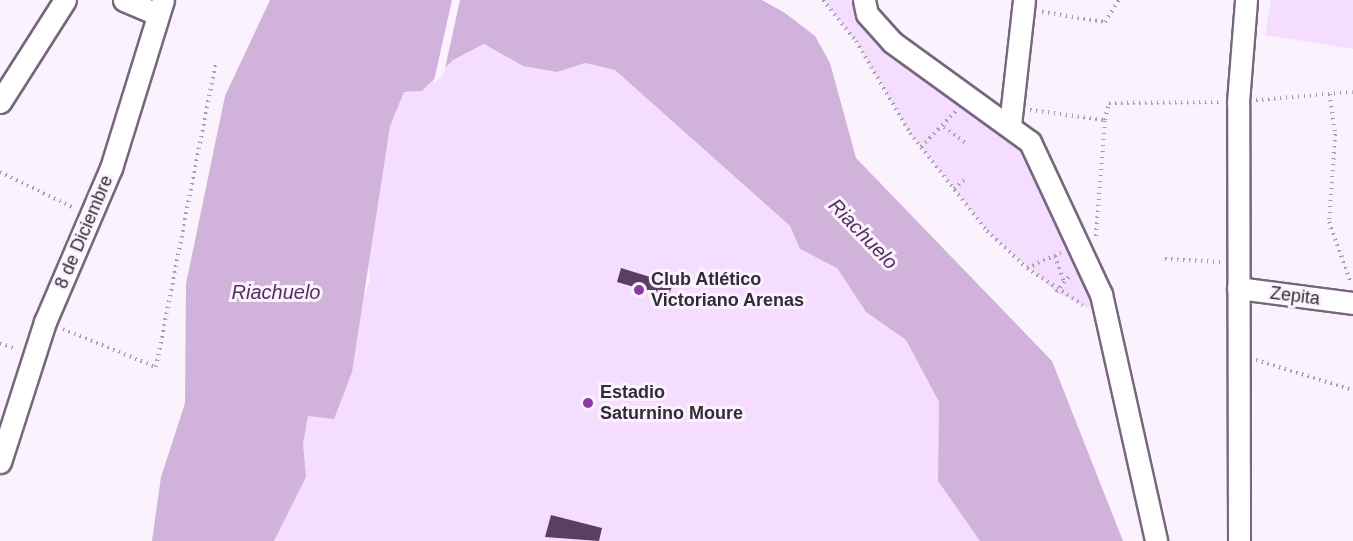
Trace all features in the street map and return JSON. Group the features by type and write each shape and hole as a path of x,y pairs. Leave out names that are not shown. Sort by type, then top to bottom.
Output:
{"street":[{"path":"0,102 65,0"},
{"path":"124,0 160,7"},
{"path":"864,0 867,15 892,42 1010,125 1030,142 1087,246 1106,317 1156,541"},
{"path":"1239,541 1235,355 1239,263 1238,102 1246,0"},
{"path":"1010,125 1024,4"},
{"name":"8 de Diciembre","path":"0,462 45,322 93,217 160,7"},
{"name":"Zepita","path":"1238,288 1353,303"}],"path":[{"path":"823,0 856,41 921,147 954,189 1027,268 1056,292 1106,317"},
{"path":"1024,4 1105,22 1119,0"},
{"path":"45,322 156,367 216,62"},
{"path":"1027,268 1054,256 1087,246 1109,103 1238,102 1353,92"},
{"path":"1330,94 1335,134 1329,222 1353,289"},
{"path":"921,147 944,127 969,96"},
{"path":"1013,102 1031,110 1105,120"},
{"path":"944,127 965,142"},
{"path":"0,172 93,217"},
{"path":"954,189 968,177"},
{"path":"1054,256 1064,282"},
{"path":"1165,259 1239,263"},
{"path":"1235,355 1353,390"}],"shaded area":[{"path":"823,0 853,0 858,17 1012,137 1088,285 1092,310 1056,292 987,231 910,133 856,41"},
{"path":"1271,0 1353,0 1353,49 1265,35"},
{"name":"Club Atlético Victoriano Arenas","path":"484,44 523,66 557,72 585,63 615,70 790,226 800,249 837,268 866,312 906,340 939,402 938,481 980,541 274,541 306,477 303,444 308,416 370,282 367,250 390,126 404,92 422,91 453,60"}],"water":[{"name":"Riachuelo","path":"270,0 762,0 785,13 815,36 830,63 856,158 1052,361 1123,541 980,541 938,481 939,402 906,340 866,312 837,268 800,249 790,226 615,70 585,63 557,72 523,66 484,44 453,60 422,91 404,92 390,126 352,372 334,419 308,416 303,444 306,477 274,541 152,541 161,477 185,403 186,284 225,96"}],"pier":[{"path":"452,0 460,0 444,73 433,85"}],"building":[{"path":"621,268 673,284 668,297 617,282"},
{"path":"551,515 602,528 599,541 545,537"}],"place":[{"name":"Club Atlético Victoriano Arenas","path":"639,290"},
{"name":"Estadio Saturnino Moure","path":"588,403"}]}
